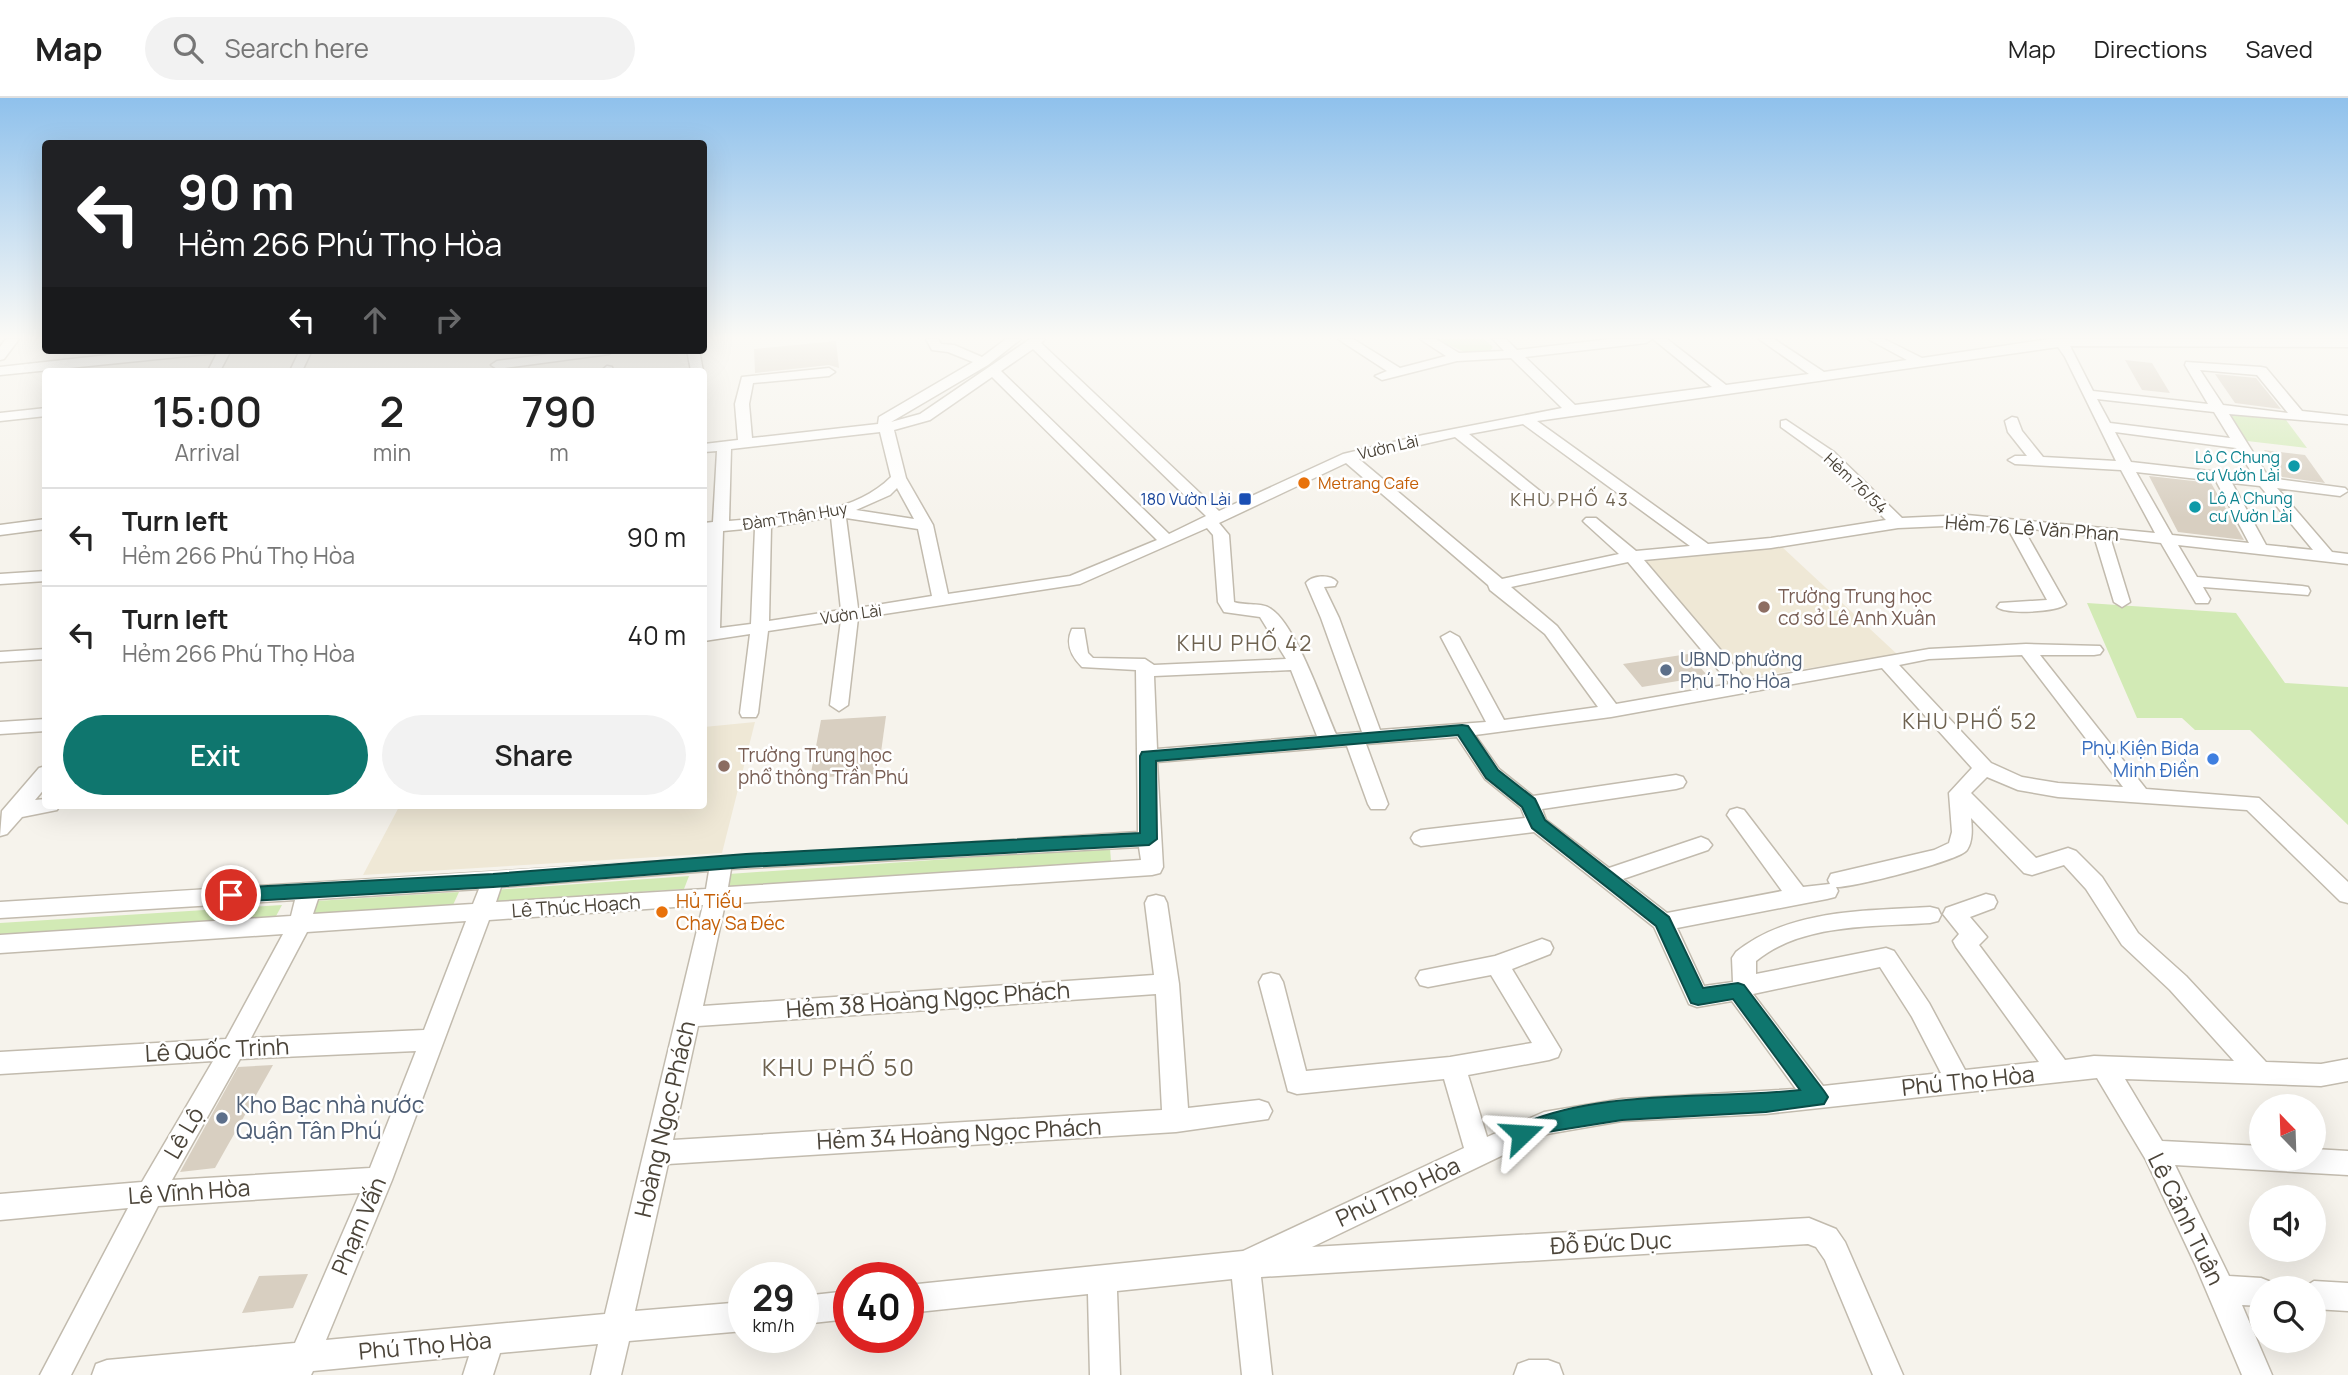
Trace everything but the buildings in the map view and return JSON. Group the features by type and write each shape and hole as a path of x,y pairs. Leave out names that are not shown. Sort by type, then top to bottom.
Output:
{"street":[{"path":"743,399 746,443"},
{"path":"707,448 886,428 925,417 948,399"},
{"path":"1021,399 1167,541"},
{"path":"1094,399 1213,518 1221,535 1226,602 1230,608 1265,612 1272,619 1296,664 1329,741"},
{"path":"1560,399 1572,410"},
{"name":"Vườn Lài","path":"707,636 1074,580 1167,541 1348,457 1572,410 1664,399"},
{"path":"2090,399 2165,539 2202,599"},
{"path":"2128,399 2348,420"},
{"path":"2212,399 2265,483 2327,557"},
{"path":"2281,399 2293,416"},
{"path":"0,417 42,412"},
{"path":"1525,419 1706,549"},
{"path":"2012,421 2015,432 2038,461"},
{"path":"1786,424 1813,444"},
{"path":"2104,426 2241,444"},
{"path":"886,428 899,478 925,525 941,601"},
{"path":"1458,432 1545,502"},
{"name":"Hẻm 76/54","path":"1813,444 1829,455 1898,523"},
{"path":"707,636 713,527 724,446"},
{"path":"1348,457 1496,586 1551,630 1611,711"},
{"path":"2015,460 2125,466 2265,483 2341,487"},
{"name":"Đàm Thận Huy","path":"713,527 838,512 887,490 899,478"},
{"path":"2222,478 2261,551"},
{"path":"839,705 850,614 838,512 925,525"},
{"name":"Hẻm 76 Lê Văn Phan","path":"1496,586 1554,570 1632,556 1771,542 1898,523 1967,520 2100,531 2348,559"},
{"path":"749,713 760,628 763,522"},
{"path":"1591,522 1632,556 1743,688"},
{"path":"2006,607 2058,604 2012,523"},
{"path":"0,530 42,525"},
{"path":"2100,531 2122,602"},
{"path":"0,579 42,576"},
{"path":"2191,581 2302,591"},
{"path":"1329,582 1314,583 1330,618 1378,804"},
{"path":"0,591 42,588"},
{"path":"1078,633 1079,654 1088,663 1145,665 1150,854"},
{"path":"1450,637 1498,727"},
{"path":"1148,756 1498,727 1611,711 1928,654 2026,649 2094,650"},
{"path":"2026,649 2139,794"},
{"path":"0,657 42,654"},
{"path":"1886,662 1984,768 2018,783 2058,790 2252,803 2348,895"},
{"path":"1146,671 1296,664"},
{"path":"0,728 42,725"},
{"path":"1462,730 1492,774 1534,814 1663,922 1698,997 1886,957 1921,1010 1958,1082"},
{"path":"1663,922 1798,897 1940,856 1958,847 1962,832 1959,793 1984,768"},
{"path":"0,829 8,811 42,777"},
{"path":"1421,838 1676,782"},
{"path":"1959,793 2032,867 2068,856 2094,883 2130,939 2178,984 2260,1073"},
{"path":"8,811 42,806"},
{"path":"1737,815 1798,897"},
{"path":"1608,876 1701,845"},
{"name":"Lê Thúc Hoạch","path":"0,910 493,880 721,862 1150,854"},
{"name":"Lê Thúc Hoạch","path":"0,944 480,914 716,896 1150,854"},
{"name":"Hoàng Ngọc Phách","path":"606,1375 716,896 721,862"},
{"name":"Phạm Vấn","path":"299,1366 379,1180 493,880"},
{"name":"Lê Lộ","path":"55,1375 149,1194 233,1049 299,926 309,890"},
{"path":"1986,902 1954,915 1976,937 1964,941 2059,1071"},
{"path":"1156,903 1167,984 1176,1121"},
{"path":"1817,1097 1741,988 1744,958 1755,949 1791,930 1866,919 1930,915"},
{"path":"1429,978 1497,965 1542,948"},
{"path":"1271,982 1297,1083 1453,1068 1549,1050 1497,965"},
{"name":"Hẻm 38 Hoàng Ngọc Phách","path":"688,1017 1167,984"},
{"name":"Lê Quốc Trinh","path":"0,1063 433,1040"},
{"path":"1453,1068 1479,1154"},
{"name":"Phú Thọ Hòa","path":"924,1297 1245,1264 1544,1123 1622,1110 1766,1103 2105,1068 2321,1075 2348,1070"},
{"name":"Lê Cảnh Tuân","path":"2105,1068 2155,1152 2257,1375"},
{"name":"Hẻm 34 Hoàng Ngọc Phách","path":"657,1153 1176,1121 1259,1111"},
{"path":"2155,1152 2249,1157"},
{"path":"2326,1162 2348,1163"},
{"name":"Lê Vĩnh Hòa","path":"0,1207 149,1194 379,1180"},
{"name":"Đỗ Đức Dục","path":"1245,1264 1809,1231 1826,1238 1835,1251 1888,1375"},
{"path":"1245,1264 1257,1375"},
{"path":"1102,1279 1105,1375"},
{"path":"2220,1290 2249,1291"},
{"path":"2326,1296 2348,1297"},
{"name":"Phú Thọ Hòa","path":"107,1375 299,1366 489,1340 728,1318"},
{"path":"478,1375 489,1340"},
{"path":"1529,1375 1548,1375"}],"shaded area":[{"name":"Trường Trung học cơ sở Lê Anh Xuân","path":"1781,546 1898,655 1742,678 1640,558"},
{"name":"Trường Trung học phổ thông Trần Phú","path":"755,722 722,853 363,875 398,809 707,809 707,727"}],"green space":[{"path":"2228,413 2286,420 2307,448 2247,441"},
{"path":"2087,603 2236,613 2285,683 2348,687 2348,825 2250,730 2195,730 2182,718 2137,718"},
{"path":"1110,848 1111,861 727,887 729,874"},
{"path":"689,876 684,889 489,902 494,890"},
{"path":"459,892 453,905 309,914 316,901"},
{"path":"282,905 275,918 0,936 0,923"}],"place":[{"name":"Lô C Chung cư Vườn Lài","path":"2294,466"},
{"name":"Metrang Cafe","path":"1304,483"},
{"name":"180 Vườn Lài","path":"1245,499"},
{"name":"Lô A Chung cư Vườn Lài","path":"2195,507"},
{"name":"Trường Trung học cơ sở Lê Anh Xuân","path":"1764,607"},
{"name":"UBND phường Phú Thọ Hòa","path":"1666,670"},
{"name":"Phụ Kiện Bida Minh Điền","path":"2213,759"},
{"name":"Trường Trung học phổ thông Trần Phú","path":"724,766"},
{"name":"Hủ Tiếu Chay Sa Đéc","path":"662,912"},
{"name":"Kho Bạc nhà nước Quận Tân Phú","path":"222,1118"}],"district":[{"name":"KHU PHỐ 43","path":"1570,500"},
{"name":"KHU PHỐ 42","path":"1245,644"},
{"name":"KHU PHỐ 52","path":"1970,722"},
{"name":"KHU PHỐ 50","path":"839,1068"}],"route":[{"path":"231,895 493,880 746,861 1149,839 1148,756 1462,730 1492,774 1530,804 1538,824 1608,876 1663,922 1698,997 1738,991 1817,1097 1766,1103 1622,1110 1544,1123 1522,1134"}]}
